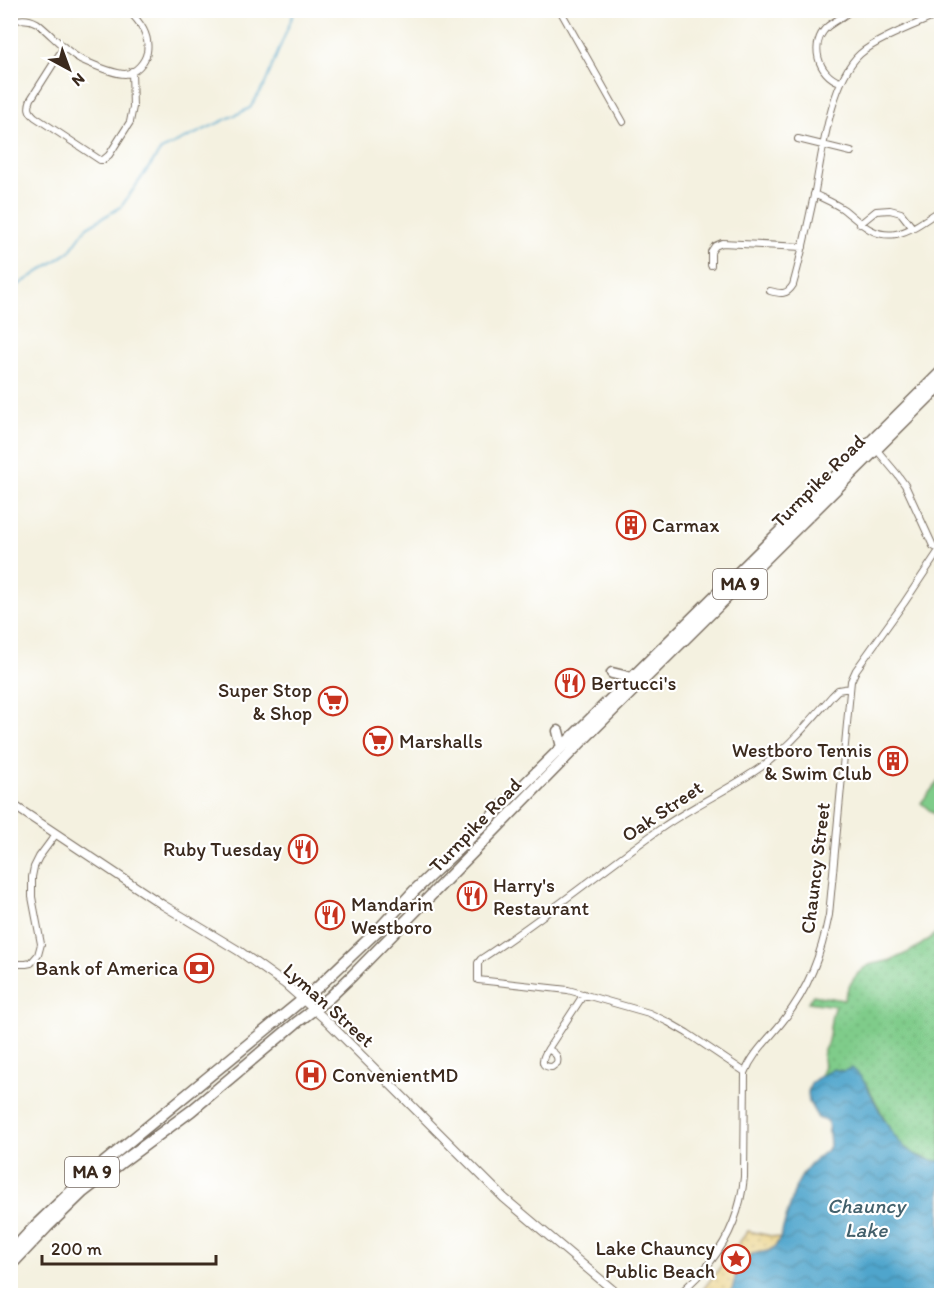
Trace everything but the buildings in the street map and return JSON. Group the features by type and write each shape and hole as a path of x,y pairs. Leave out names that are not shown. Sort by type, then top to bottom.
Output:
{"highway":[{"name":"Turnpike Road","path":"10,1253 85,1178 348,960 414,891 942,371"},
{"name":"Turnpike Road","path":"10,1266 83,1192 179,1120 329,998 377,952 579,744 942,384"},
{"path":"612,673 632,678"},
{"path":"558,730 562,747"}],"street":[{"path":"10,22 20,19 31,20 80,58 113,72 126,74 144,61 147,53 145,33 140,23 128,10"},
{"path":"560,10 623,122"},
{"path":"840,82 832,80 821,66 818,44 826,28 851,10"},
{"path":"770,291 782,294 794,285 824,144 840,82 851,63 869,47 942,13"},
{"path":"64,46 31,99 29,109 35,117 100,159 103,160 108,155 130,123 133,106 132,71"},
{"path":"798,139 851,152"},
{"path":"814,194 843,210 876,233 896,234 942,209"},
{"path":"860,224 876,211 890,210 901,213 912,227"},
{"path":"711,265 712,249 722,243 802,247"},
{"path":"850,688 856,670 940,548 933,546 905,485 875,449"},
{"name":"Oak Street","path":"584,994 557,988 478,980 478,963 669,823 763,765 788,744 838,690 850,688"},
{"name":"Chauncy Street","path":"745,1072 750,1062 798,1000 824,941 830,909 850,688"},
{"name":"Lyman Street","path":"10,803 171,910 259,964 303,999 504,1198 620,1296"},
{"path":"10,964 26,964 36,960 38,955 41,944 32,897 32,877 39,857 56,834"},
{"path":"548,1049 584,994 649,1013 668,1022 745,1072 745,1164 740,1203 725,1239 711,1261 678,1296"}],"green space":[{"path":"940,779 942,780 941,820 921,803"},
{"path":"941,929 941,1161 933,1161 911,1153 895,1139 868,1087 843,1071 833,1069 819,1077 824,1066 823,1052 827,1045 835,1006 808,1002 813,995 844,1000 850,984 862,969 907,953"}],"sand":[{"name":"Lake Chauncy Public Beach","path":"748,1231 780,1238 775,1247 752,1254 737,1270 731,1295 698,1296"}],"water":[{"name":"Chauncy Lake","path":"852,1068 865,1083 883,1118 905,1148 915,1155 941,1161 941,1295 731,1295 737,1270 752,1254 775,1247 796,1186 811,1163 830,1145 828,1121 818,1118 809,1102 808,1092 811,1083 833,1069 843,1071"}],"waterway":[{"path":"10,296 17,286 69,252 87,227 121,207 161,150 250,108 265,84 295,10"},
{"path":"10,311 14,323 10,333"}],"place":[{"name":"Carmax","path":"631,525"},
{"name":"Bertucci's","path":"570,683"},
{"name":"Super Stop & Shop","path":"333,701"},
{"name":"Marshalls","path":"378,741"},
{"name":"Westboro Tennis & Swim Club","path":"893,761"},
{"name":"Ruby Tuesday","path":"303,849"},
{"name":"Harry's Restaurant","path":"472,896"},
{"name":"Mandarin Westboro","path":"330,915"},
{"name":"Bank of America","path":"199,968"},
{"name":"ConvenientMD","path":"311,1075"},
{"name":"Lake Chauncy Public Beach","path":"736,1259"}]}
